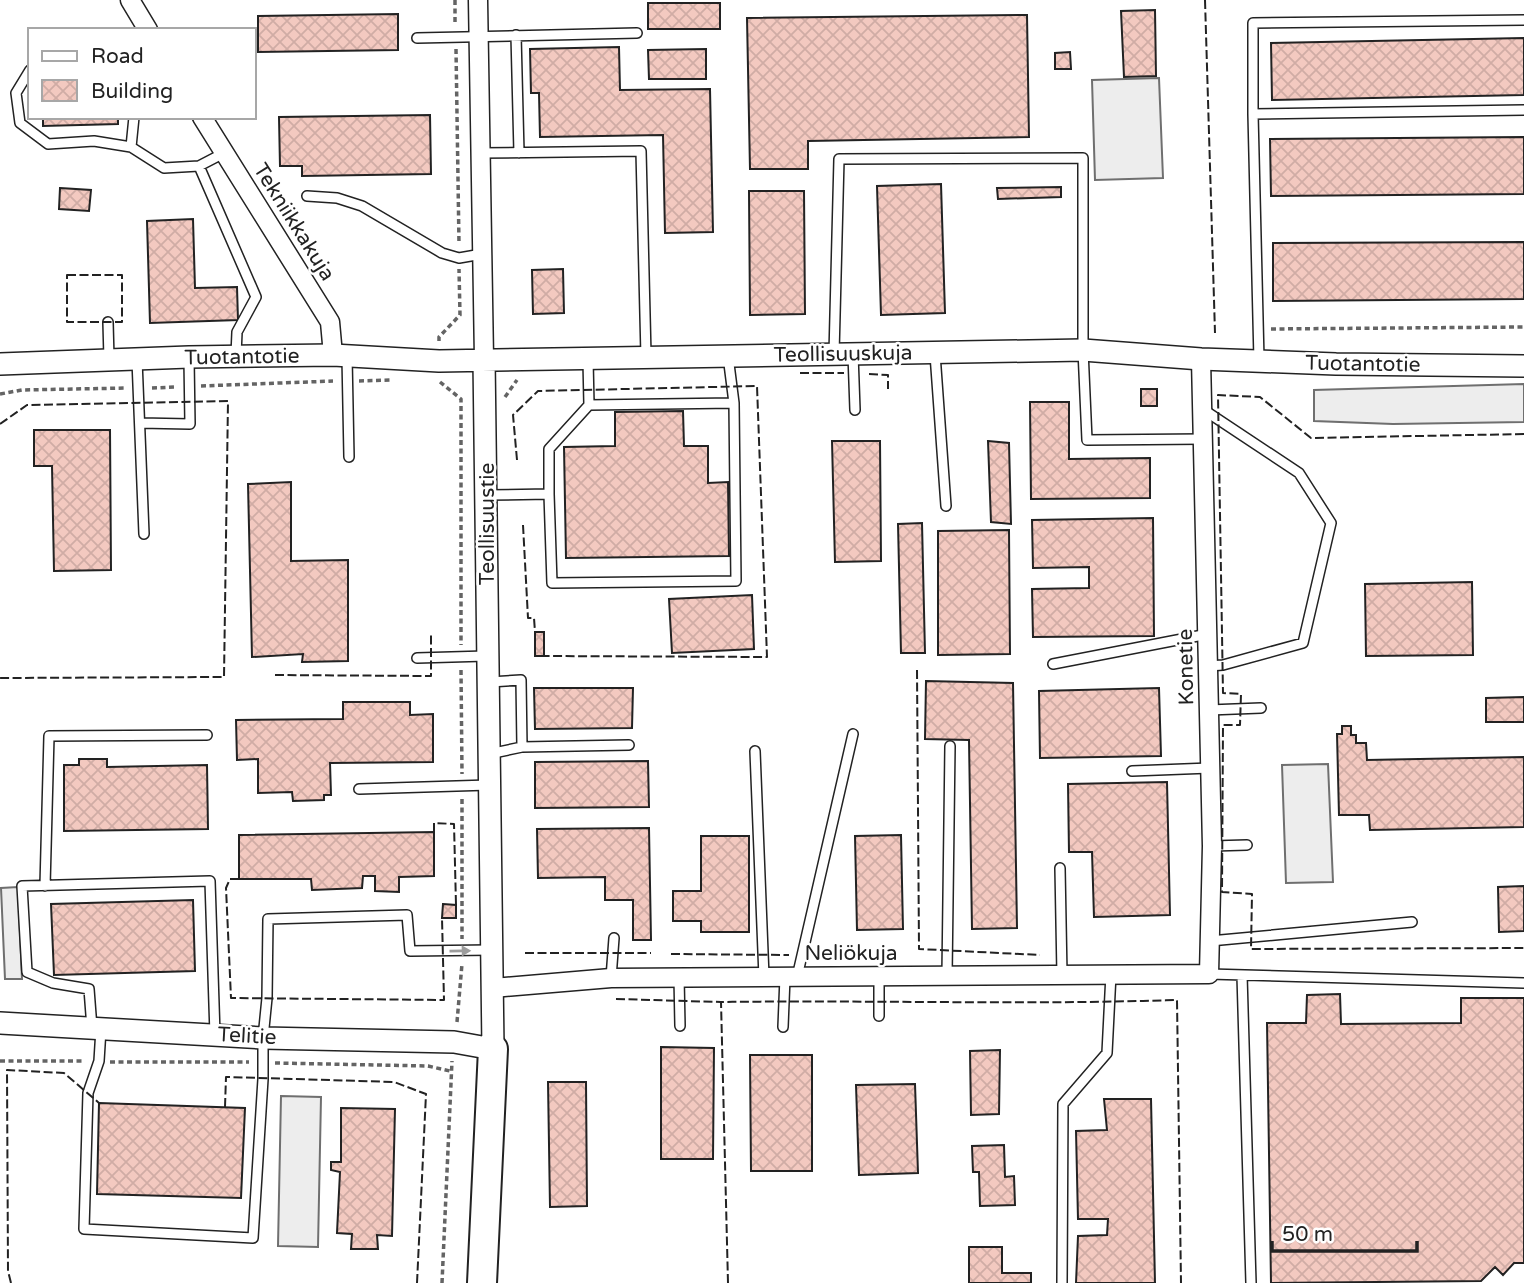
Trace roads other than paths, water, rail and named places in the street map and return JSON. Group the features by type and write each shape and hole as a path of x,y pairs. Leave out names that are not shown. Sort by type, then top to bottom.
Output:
{"main road":[{"path":"482,1283 494,1049"}],"street":[{"path":"130,0 147,28"},
{"name":"Teollisuustie","path":"478,0 494,1049"},
{"name":"Tekniikkakuja","path":"203,119 330,322 340,355"},
{"name":"Teollisuuskuja","path":"484,359 588,360 1083,350 1201,359"},
{"name":"Tuotantotie","path":"0,364 109,359 340,355 439,361 484,359"},
{"name":"Tuotantotie","path":"1201,359 1524,366"},
{"name":"Konetie","path":"1201,359 1205,439 1212,846 1209,974"},
{"name":"Neliökuja","path":"493,988 611,978 1209,974"},
{"name":"Telitie","path":"0,1023 263,1038 454,1042 494,1049"}],"lane":[{"path":"1259,361 1253,23 1524,20"},
{"path":"417,38 637,33"},
{"path":"516,35 519,153"},
{"path":"28,73 16,93 20,123 48,144 94,141 131,147 164,168 199,166 224,153"},
{"path":"1253,114 1524,110"},
{"path":"131,147 134,119"},
{"path":"480,153 641,151 646,358"},
{"path":"855,410 844,354 839,159 1083,158 1083,350 1087,440 1205,439"},
{"path":"199,166 256,297 237,332 236,357"},
{"path":"307,196 337,198 362,206 442,253 459,258 482,254"},
{"path":"108,322 109,359"},
{"path":"935,354 946,506"},
{"path":"340,355 347,381 349,457"},
{"path":"588,360 589,405 549,449 552,583 736,581 734,403 728,356"},
{"path":"140,423 190,424 189,357"},
{"path":"137,359 144,534"},
{"path":"589,405 734,403"},
{"path":"1204,410 1299,473 1331,523 1303,643 1223,665 1209,666"},
{"path":"487,495 549,494"},
{"path":"1053,664 1208,634"},
{"path":"417,658 488,656"},
{"path":"489,682 521,680 522,747"},
{"path":"1209,710 1261,708"},
{"path":"783,1027 791,977 853,734"},
{"path":"45,886 49,736 207,735"},
{"path":"489,754 522,747 629,745"},
{"path":"947,975 950,746"},
{"path":"755,751 764,977"},
{"path":"1132,771 1210,768"},
{"path":"359,789 489,785"},
{"path":"1212,846 1247,845"},
{"path":"1060,868 1062,975"},
{"path":"215,1035 210,881 22,886 27,972 53,983 89,989 97,1028 99,1062 88,1093 84,1229 253,1238 267,998 268,919 407,915 410,951 491,950"},
{"path":"1210,941 1412,922"},
{"path":"611,978 614,938"},
{"path":"1062,1283 1063,1104 1107,1053 1111,974"},
{"path":"1209,974 1524,983"},
{"path":"1242,975 1251,1283"},
{"path":"879,976 879,1016"},
{"path":"679,977 680,1026"}]}
